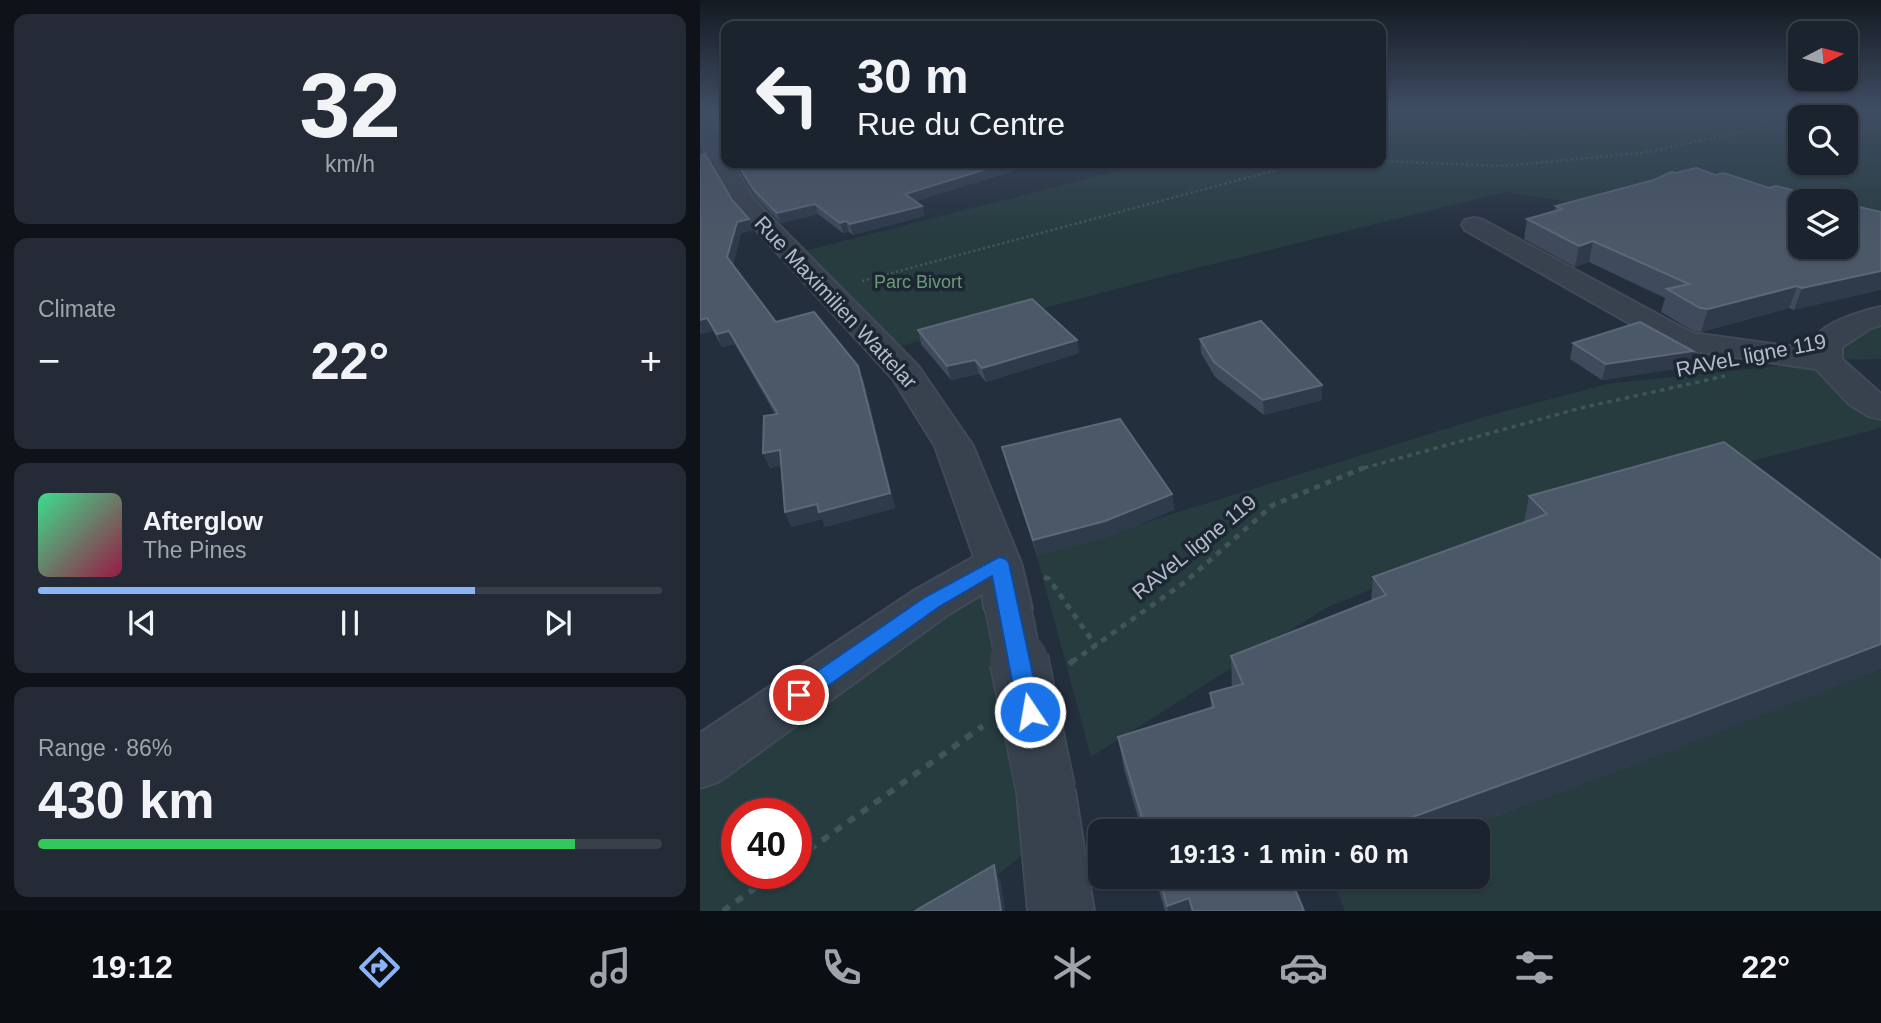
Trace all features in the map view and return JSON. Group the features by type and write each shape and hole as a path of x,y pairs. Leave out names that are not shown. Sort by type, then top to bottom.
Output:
{"street":[{"name":"Rue Maximilien Wattelar","path":"723,172 746,205 906,373 954,446 1003,586 1046,790 1061,911"},
{"path":"1474,225 1684,341 1826,360 1861,397 1881,408"},
{"path":"1826,360 1826,343 1860,321 1881,316"},
{"path":"700,764 932,602 1003,586"}],"path":[{"path":"1386,161 1504,166 1644,153"},
{"path":"828,291 1283,168"},
{"name":"RAVeL ligne 119","path":"1062,669 1185,582 1273,505 1374,464 1581,408 1737,374"},
{"path":"1003,586 1049,579 1096,646"},
{"path":"812,848 985,725"},
{"path":"723,911 754,889"}],"green space":[{"name":"Parc Bivort","path":"1386,153 1788,153 1788,175 1858,175 1858,153 1881,153 1881,230 1858,225 1858,189 1788,189 1788,202 1604,207 1505,192 1177,273 897,347 792,254 1130,168 1386,168"},
{"path":"1881,319 1881,359 1827,360 1881,416 1881,428 1713,471 1526,525 1326,608 1091,757 1037,556 1484,417 1607,384 1826,361 1850,327"},
{"path":"999,563 1051,833 951,911 700,911 700,769"},
{"path":"1881,669 1881,911 1345,911 1336,889 1490,889 1490,819 1482,819"}],"building":[{"path":"705,154 732,200 749,219 737,222 727,257 776,322 814,312 858,366 890,493 819,512 817,504 785,512 780,450 763,453 764,416 778,414 729,331 717,334 707,318 700,320 700,156"},
{"path":"740,168 990,168 905,194 922,206 850,224 846,221 840,223 815,204 777,213 753,189"},
{"path":"1696,168 1715,175 1724,173 1769,188 1776,186 1788,189 1788,259 1858,259 1858,207 1881,212 1881,271 1802,288 1797,286 1708,309 1700,308 1667,289 1689,284 1593,241 1579,246 1527,219 1562,209 1556,206 1654,180 1671,172"},
{"path":"1032,299 1077,340 982,368 975,360 947,366 918,330"},
{"path":"1261,321 1322,385 1263,400 1214,362 1200,339"},
{"path":"1640,322 1693,351 1606,364 1573,343"},
{"path":"1120,419 1172,494 1105,521 1033,540 1002,447"},
{"path":"1724,442 1881,560 1881,644 1407,819 1142,819 1118,737 1214,707 1210,693 1243,684 1231,656 1386,595 1373,577 1547,514 1529,496"},
{"path":"994,865 1001,911 915,911"},
{"path":"1162,889 1295,889 1304,911 1193,911 1189,898 1167,906"}],"route":[{"path":"799,695 932,602 999,563 1030,712"}]}
